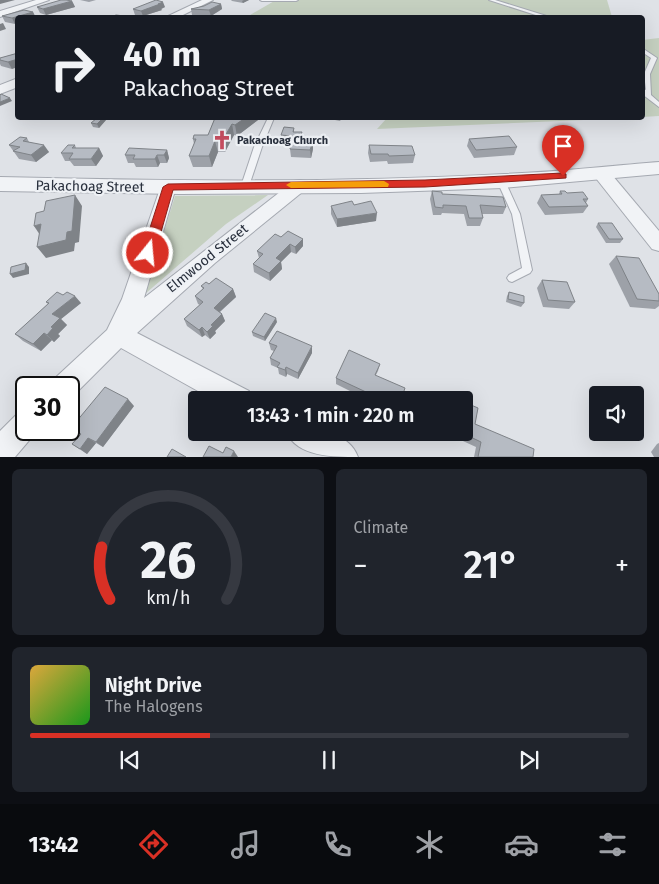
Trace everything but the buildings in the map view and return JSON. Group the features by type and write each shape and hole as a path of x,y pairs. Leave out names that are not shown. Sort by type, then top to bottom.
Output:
{"street":[{"path":"0,14 45,0"},
{"path":"175,15 209,0"},
{"path":"0,90 15,83"},
{"name":"Pakachoag Street","path":"0,184 168,187 501,181 659,168"},
{"path":"601,173 659,244"},
{"name":"Elmwood Street","path":"75,376 117,334 228,238 300,185"},
{"name":"Elmwood Street","path":"117,334 133,299 168,187"},
{"path":"117,334 223,391"},
{"path":"0,451 15,435"},
{"path":"316,441 344,456"}],"lane":[{"path":"262,0 296,0"},
{"path":"491,0 541,15"},
{"path":"649,94 647,74 656,56"},
{"path":"645,92 659,105"},
{"path":"245,186 258,147 270,120"},
{"path":"501,181 516,214 527,270 524,274 512,278"}],"green space":[{"path":"276,0 607,0 611,15 250,15"},
{"path":"659,38 659,116 645,117 645,40"},
{"path":"385,120 584,120 377,129"},
{"path":"268,195 226,224 145,294 175,196"}],"slow traffic":[{"path":"291,185 384,184"}],"place":[{"name":"Pakachoag Church","path":"222,140"}],"route":[{"path":"148,253 168,187 425,184 524,180 563,176"}]}
